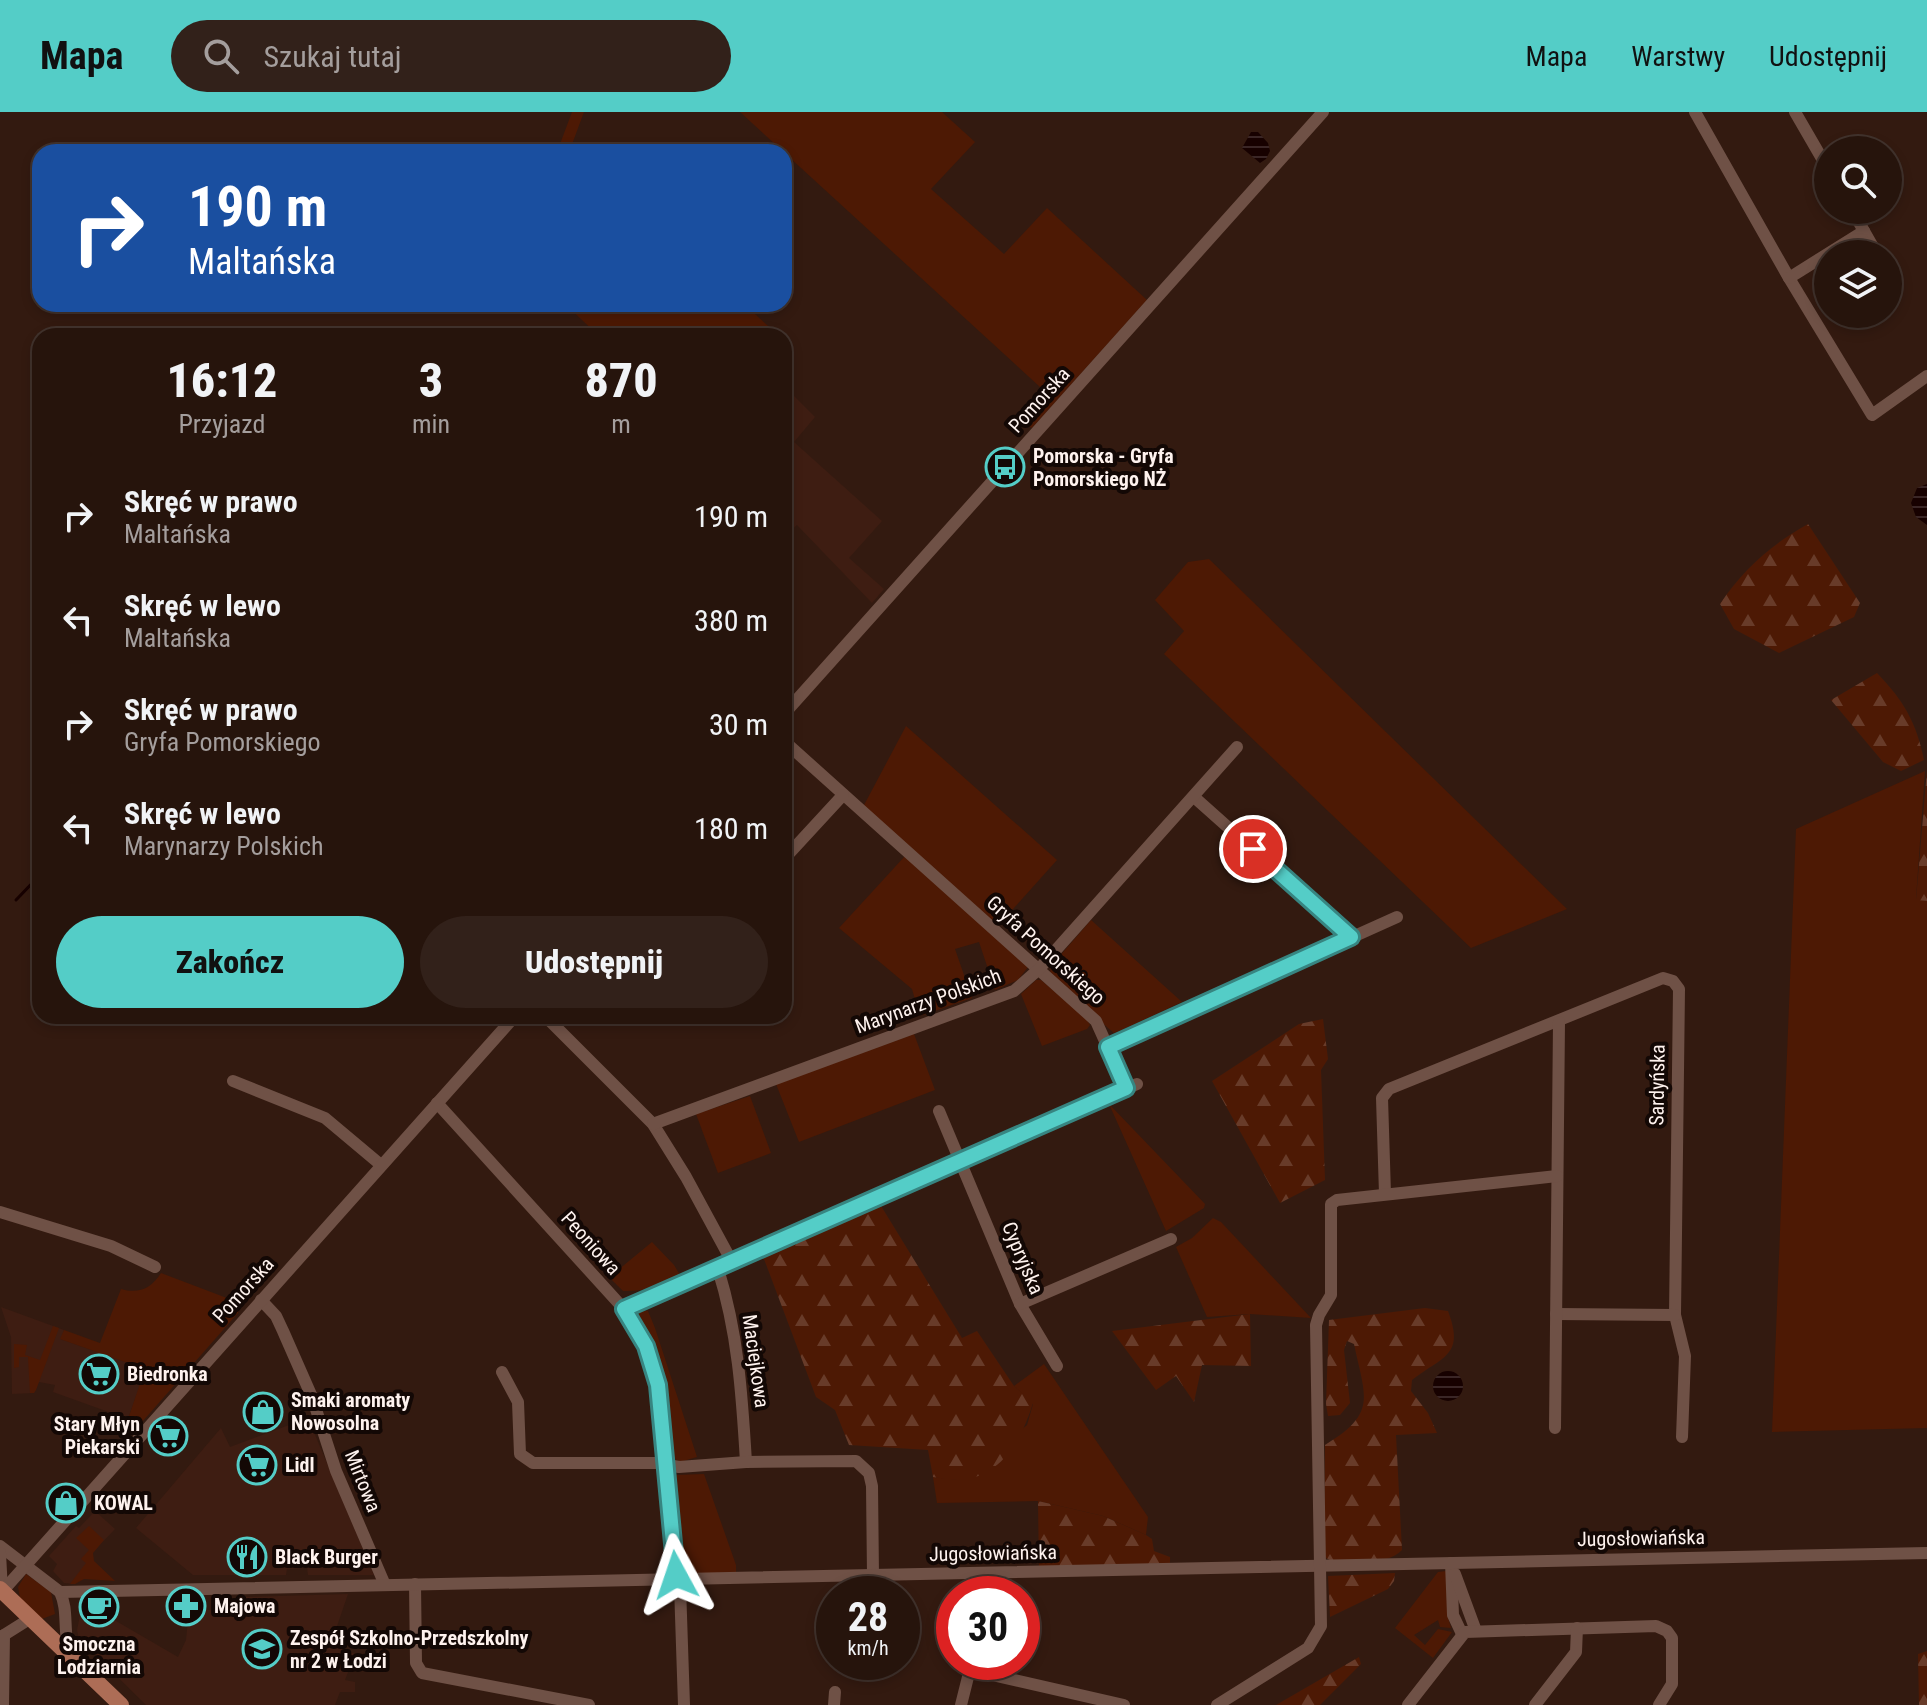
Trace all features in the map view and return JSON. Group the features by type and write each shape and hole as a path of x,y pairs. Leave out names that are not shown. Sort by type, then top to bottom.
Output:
{"main road":[{"path":"1,1591 121,1705"}],"street":[{"name":"Pomorska","path":"792,705 1323,112"},
{"path":"1695,112 1789,278 1872,415 1927,376"},
{"path":"1795,112 1814,145"},
{"path":"1860,224 1869,240"},
{"path":"1789,278 1864,231"},
{"name":"Marynarzy Polskich","path":"653,1124 1014,991 1039,969 1237,747"},
{"name":"Gryfa Pomorskiego","path":"792,748 1096,1021 1132,1086 961,1161"},
{"path":"792,850 843,795"},
{"path":"1194,797 1351,937"},
{"path":"1108,1047 1397,917"},
{"name":"Sardyńska","path":"1385,1194 1382,1098 1389,1089 1663,978 1673,981 1679,989 1675,1315 1685,1356 1682,1437"},
{"path":"1555,1428 1559,1022"},
{"name":"Pomorska","path":"1,1591 508,1024"},
{"path":"553,1024 653,1124 731,1260"},
{"path":"233,1081 325,1118 381,1165"},
{"name":"Peoniowa","path":"437,1103 624,1309 642,1337 659,1393 674,1571 680,1586 684,1705"},
{"name":"Cypryjska","path":"939,1111 1020,1304 1057,1366"},
{"path":"624,1309 961,1161"},
{"path":"1217,1705 1312,1644 1321,1626 1316,1325 1331,1295 1330,1207 1337,1200 1557,1176"},
{"path":"0,1212 111,1246 155,1267"},
{"path":"1020,1304 1171,1239"},
{"name":"Maciejkowa","path":"717,1266 738,1354 746,1462"},
{"name":"Mirtowa","path":"261,1300 280,1325 312,1397 324,1437 385,1585"},
{"path":"1556,1314 1675,1315"},
{"path":"502,1372 518,1402 520,1454 528,1462 679,1467 849,1460 864,1466 872,1486 873,1575"},
{"path":"1677,1557 1678,1543"},
{"path":"0,1546 60,1592 57,1605 72,1658"},
{"path":"0,1553 1,1591"},
{"name":"Jugosłowiańska","path":"60,1592 1927,1553"},
{"path":"1451,1563 1476,1631"},
{"path":"1451,1563 1453,1615 1462,1634"},
{"path":"415,1584 416,1663 422,1673 589,1705"},
{"path":"3,1705 2,1633 31,1618"},
{"path":"1408,1705 1462,1634 1476,1631 1656,1626 1667,1631 1672,1638 1672,1684 1659,1705"},
{"path":"1535,1705 1576,1652 1577,1628"},
{"path":"961,1705 967,1680"},
{"path":"1025,1680 1124,1705"}],"shaded area":[{"path":"1251,132 1258,132 1268,143 1270,151 1260,163 1242,148"},
{"path":"792,394 815,417 794,442 882,521 849,558 884,589 872,603 797,525 792,529"},
{"path":"1927,484 1927,525 1916,517 1911,503 1917,488"},
{"path":"1,1307 64,1330 61,1339 146,1369 128,1419 53,1392 55,1385 39,1382 34,1393 12,1394 11,1337"},
{"path":"1448,1371 1459,1375 1463,1386 1459,1397 1448,1401 1437,1397 1433,1386 1437,1375"},
{"path":"308,1418 374,1575 308,1575 307,1568 287,1569 286,1575 193,1575 136,1528 221,1428 230,1447"},
{"path":"95,1511 115,1529 92,1553 75,1584 64,1583 53,1571 57,1564 49,1556 76,1526 79,1528"},
{"name":"Zespół Szkolno-Przedszkolny nr 2 w Łodzi","path":"348,1594 331,1644 355,1654 345,1680 355,1682 355,1692 340,1692 335,1705 146,1705 79,1639 77,1630 80,1615 92,1607 178,1657 186,1640 190,1598 200,1598 204,1610 210,1610 245,1604 246,1597"}],"green space":[{"path":"572,112 584,112 572,144 560,144"},
{"path":"740,112 942,112 975,142 931,189 1004,254 1047,208 1147,300 1032,428 1028,426 1052,398 792,160 792,144 775,144"},
{"path":"574,312 753,312 770,328 590,328"},
{"path":"1808,524 1860,603 1854,617 1779,653 1734,629 1720,604 1759,558"},
{"path":"1209,559 1567,909 1471,948 1164,654 1184,631 1155,600 1188,562"},
{"path":"1877,673 1908,713 1921,746 1924,760 1901,771 1883,762 1831,700"},
{"path":"906,726 1057,860 997,927 863,807"},
{"path":"1927,770 1927,901 1916,900"},
{"path":"1925,771 1916,899 1927,901 1927,1428 1772,1432 1796,829"},
{"path":"905,856 1028,967 1018,980 995,990 979,942 955,949 972,998 923,1015 918,1010 912,989 839,928"},
{"path":"1091,920 1182,1002 1114,1033 1108,1028 1050,973 1051,966"},
{"path":"1036,980 1041,980 1086,1018 1090,1025 1087,1029 1042,1046 1021,994"},
{"path":"1323,1019 1328,1059 1321,1070 1325,1180 1280,1203 1212,1081 1299,1024"},
{"path":"914,1034 935,1090 799,1142 776,1084"},
{"path":"750,1096 771,1153 718,1173 696,1114"},
{"path":"1109,1104 1205,1204 1204,1208 1166,1231"},
{"path":"878,1201 962,1338 977,1331 1014,1386 1033,1403 1023,1430 1008,1454 998,1464 973,1478 933,1477 928,1450 849,1445 835,1410 816,1397 761,1251"},
{"path":"1213,1218 1221,1222 1311,1318 1250,1314 1207,1317 1176,1247 1192,1238"},
{"path":"652,1242 680,1275 685,1273 655,1287 623,1291 611,1279 612,1275"},
{"path":"161,1273 240,1303 238,1313 142,1422 128,1419 145,1369 60,1339 64,1330 100,1343 121,1289 144,1289"},
{"path":"1425,1308 1448,1311 1454,1337 1448,1353 1412,1380 1411,1391 1428,1413 1437,1433 1396,1435 1402,1550 1378,1561 1330,1560 1324,1557 1325,1445 1353,1423 1364,1402 1364,1391 1354,1344 1347,1341 1344,1350 1350,1403 1340,1415 1328,1416 1329,1320"},
{"path":"639,1310 648,1311 655,1328 697,1457 680,1462 672,1457 662,1379 636,1314"},
{"path":"1250,1314 1251,1366 1202,1365 1194,1402 1176,1376 1156,1390 1112,1331"},
{"path":"53,1326 59,1328 36,1390 30,1393 28,1357 19,1357 19,1367 14,1368 14,1344 27,1345 25,1355 40,1360"},
{"path":"1044,1364 1148,1517 1146,1535 1103,1516 1038,1501 937,1503 933,1477 959,1480 1027,1425 1033,1404 1014,1386"},
{"path":"704,1474 736,1572 686,1575 680,1573 678,1568 675,1475"},
{"path":"1038,1501 1103,1516 1146,1535 1152,1539 1154,1551 1170,1557 1170,1563 1039,1569"},
{"path":"89,1526 104,1540 93,1553 94,1561 115,1581 84,1579 70,1584 86,1563 81,1559 89,1550 76,1538"},
{"path":"1446,1571 1451,1628 1440,1627 1438,1620 1414,1635 1425,1645 1438,1629 1452,1632 1433,1658 1395,1628 1438,1572"},
{"path":"1395,1573 1388,1589 1330,1617 1328,1576"},
{"path":"26,1574 51,1592 55,1614 42,1619 20,1598 18,1587"},
{"path":"1927,1651 1927,1705 1919,1705 1918,1654"},
{"path":"1359,1657 1361,1664 1320,1705 1276,1705"}],"waterway":[{"path":"16,900 32,883"}],"place":[{"name":"Pomorska - Gryfa Pomorskiego NŻ","path":"1005,467"},
{"name":"Biedronka","path":"99,1374"},
{"name":"Smaki aromaty Nowosolna","path":"263,1412"},
{"name":"Stary Młyn Piekarski","path":"168,1436"},
{"name":"Lidl","path":"257,1465"},
{"name":"KOWAL","path":"66,1503"},
{"name":"Black Burger","path":"247,1557"},
{"name":"Majowa","path":"186,1606"},
{"name":"Smoczna Lodziarnia","path":"99,1607"},
{"name":"Zespół Szkolno-Przedszkolny nr 2 w Łodzi","path":"262,1649"}],"route":[{"path":"676,1575 658,1385 646,1346 624,1309 1126,1088 1108,1047 1351,937 1253,849"}]}
